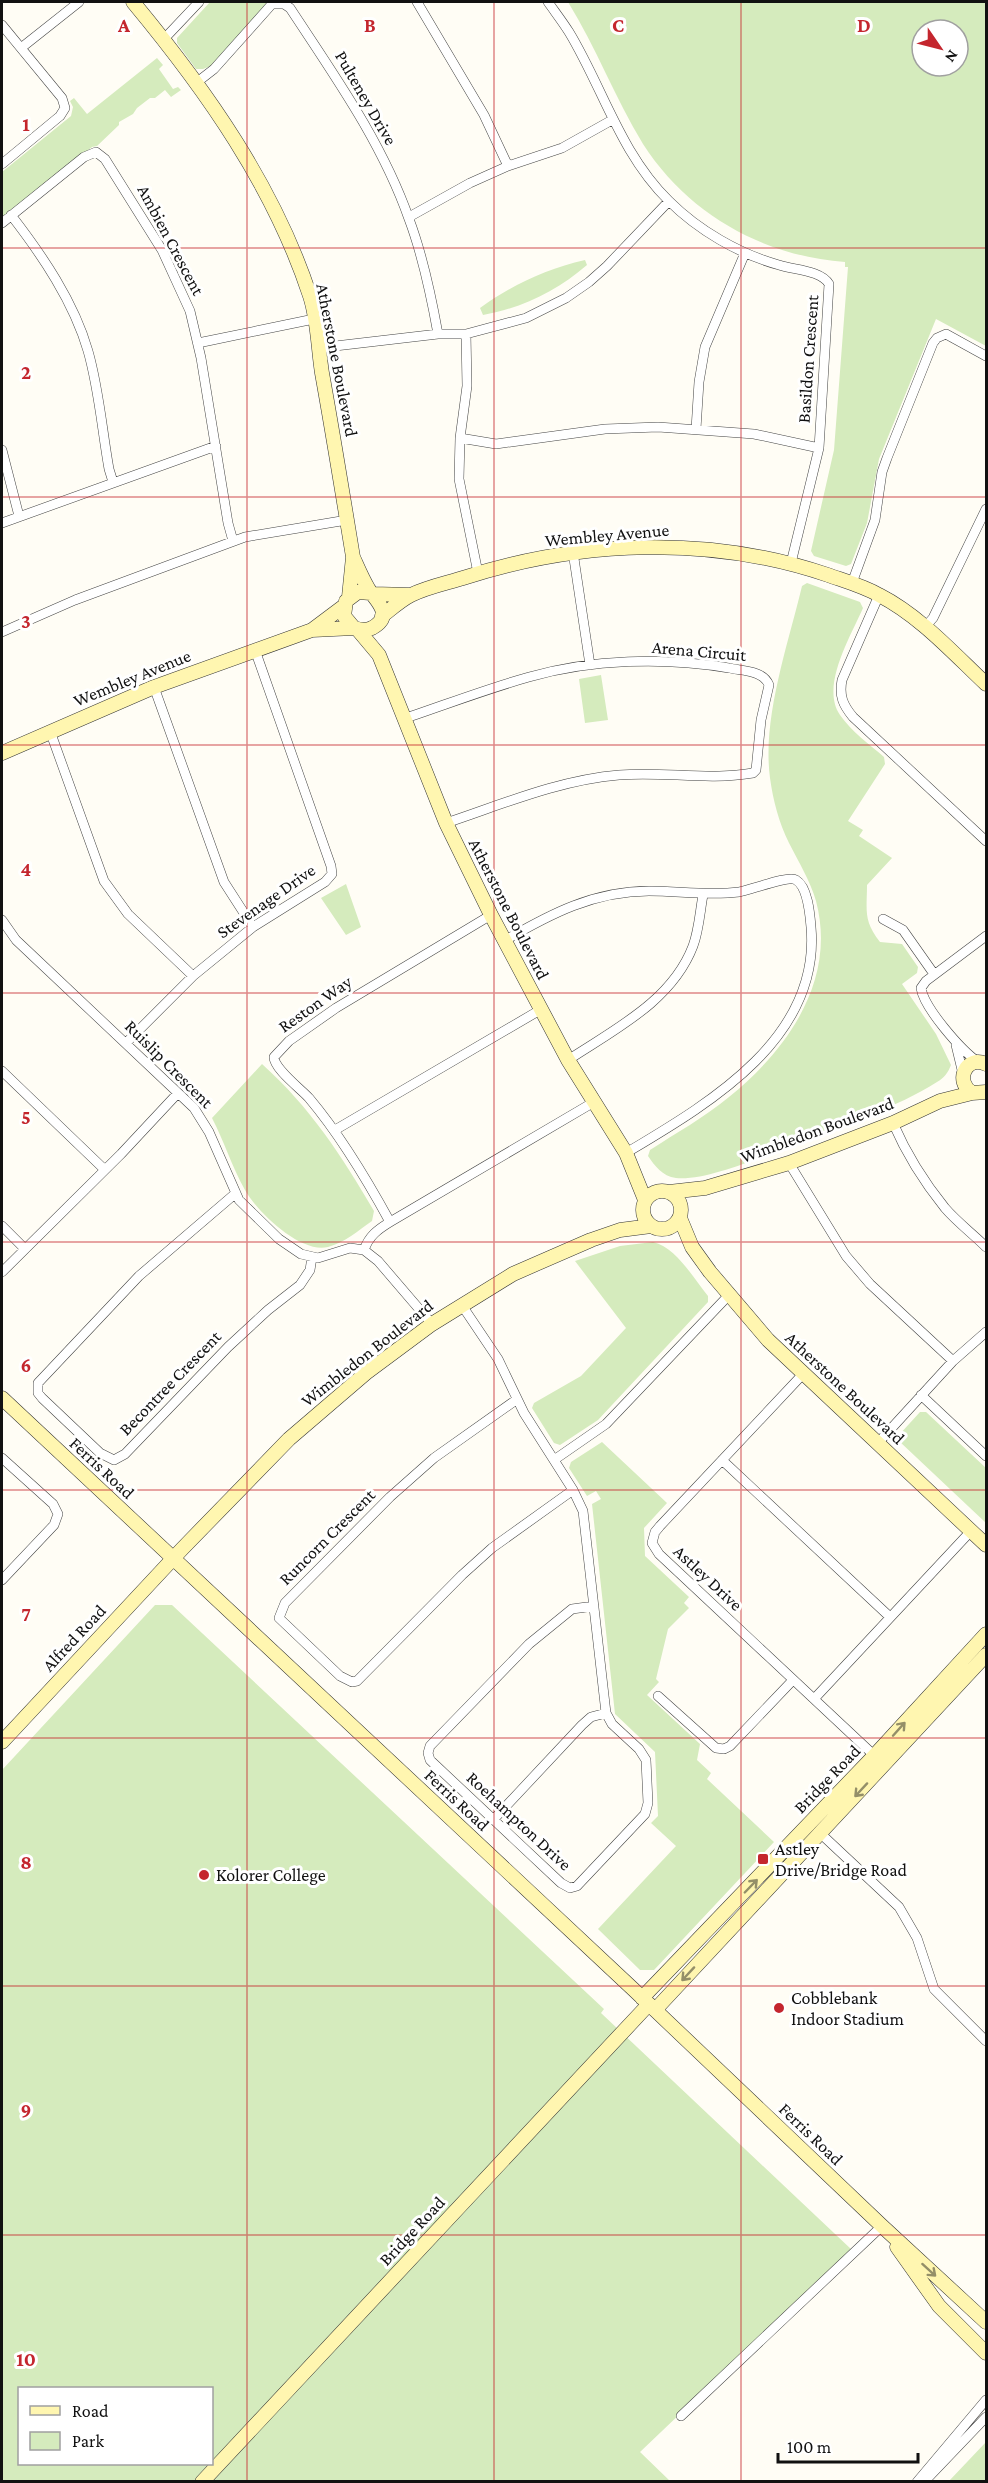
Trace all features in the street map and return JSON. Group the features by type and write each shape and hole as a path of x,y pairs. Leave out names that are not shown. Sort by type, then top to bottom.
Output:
{"street":[{"path":"21,48 79,2"},
{"name":"Atherstone Boulevard","path":"133,2 164,39 244,154 282,222 311,299 353,557 347,602"},
{"path":"164,39 199,2"},
{"name":"Pulteney Drive","path":"196,83 213,69 268,8 278,2 290,8 336,76 394,182 409,217 424,265 438,334"},
{"path":"417,2 484,115 508,166"},
{"name":"Basildon Crescent","path":"548,2 569,33 612,120 636,162 669,201 706,231 745,253 774,264 819,275 829,284 819,448 791,563"},
{"path":"2,28 62,98 65,108 60,116 2,164"},
{"path":"409,217 470,183 508,166 562,148 612,120"},
{"name":"Ambien Crescent","path":"2,223 84,157 90,153 100,154 131,197 171,267 190,311 198,343 233,541"},
{"path":"318,348 438,334 466,334 526,318 566,298 607,266 669,201"},
{"path":"12,215 60,288 84,336 113,482"},
{"path":"696,429 699,382 705,347 745,253"},
{"path":"198,343 314,319"},
{"path":"466,334 467,386 460,438 459,479 478,573"},
{"path":"852,583 875,520 885,465 933,343 945,334 987,356"},
{"path":"460,438 496,444 605,429 696,429 754,434 819,448"},
{"path":"2,523 216,446"},
{"path":"2,450 19,516"},
{"path":"925,627 933,618 987,509"},
{"path":"2,632 75,600 233,541 252,535 347,520"},
{"name":"Wembley Avenue","path":"381,618 411,595 518,562 573,552 635,547 684,547 791,563 852,583 879,595 925,627 987,684"},
{"path":"573,552 590,665"},
{"name":"Atherstone Boulevard","path":"353,557 372,594"},
{"path":"358,592 372,594 380,601 381,618 373,628 356,629 346,621 347,602 358,592"},
{"name":"Wembley Avenue","path":"372,594 411,595"},
{"path":"879,595 842,680 843,702 853,717 987,841"},
{"name":"Wembley Avenue","path":"312,630 347,602"},
{"name":"Atherstone Boulevard","path":"379,655 381,618"},
{"name":"Atherstone Boulevard","path":"356,629 379,655 446,823 540,1010 633,1167 644,1205"},
{"name":"Wembley Avenue","path":"2,753 154,687 312,630 356,629"},
{"name":"Stevenage Drive","path":"126,1043 193,976 254,927 325,882 332,874 255,650"},
{"name":"Arena Circuit","path":"403,719 530,677 590,665 627,662 716,666 762,676 769,685 761,720 756,770 714,778 648,774 569,782 446,823"},
{"path":"154,687 224,882 254,927"},
{"path":"50,731 104,881 128,914 193,976"},
{"path":"504,941 552,914 581,902 608,895 648,891 703,895 743,892 790,878 799,882 810,914 812,943 805,986 789,1019 735,1081 695,1111 626,1154"},
{"path":"568,1060 644,1010 668,987 681,969 694,944 703,895"},
{"name":"Reston Way","path":"390,1222 335,1130 274,1062 277,1052 336,1008 491,915"},
{"path":"883,919 903,930 934,974"},
{"name":"Ruislip Crescent","path":"2,920 16,940 178,1093 200,1117 236,1193 248,1210 289,1248 312,1257"},
{"path":"981,1094 965,1087 955,1043 922,992 923,984 934,974 987,936"},
{"path":"335,1130 540,1010"},
{"path":"955,1043 984,1063"},
{"name":"Wimbledon Boulevard","path":"940,1101 970,1064 984,1063"},
{"path":"2,1071 104,1169"},
{"path":"2,1272 178,1093"},
{"name":"Wimbledon Boulevard","path":"663,1192 705,1188 789,1163 893,1123 940,1101 981,1094"},
{"path":"364,1250 375,1231 594,1102"},
{"path":"893,1123 917,1170 946,1209 987,1247"},
{"path":"789,1163 846,1256 870,1284 953,1361"},
{"name":"Atherstone Boulevard","path":"633,1167 663,1192"},
{"name":"Wimbledon Boulevard","path":"680,1214 705,1188"},
{"path":"663,1192 679,1201 680,1214 675,1225 657,1228 645,1219 644,1205 663,1192"},
{"name":"Becontree Crescent","path":"236,1193 206,1216 139,1276 38,1383 38,1393 42,1398 100,1453 114,1460 125,1454 228,1347 268,1310 300,1285 307,1276 312,1257"},
{"name":"Wimbledon Boulevard","path":"620,1230 644,1205"},
{"name":"Atherstone Boulevard","path":"680,1214 692,1247 768,1340 986,1545"},
{"path":"2,1226 24,1248"},
{"name":"Atherstone Boulevard","path":"657,1228 692,1247"},
{"name":"Wimbledon Boulevard","path":"173,1559 289,1439 319,1412 461,1304 547,1257 620,1230 657,1228"},
{"path":"312,1257 327,1257 350,1248 364,1250 378,1262 432,1324"},
{"path":"554,1460 606,1424 729,1295"},
{"path":"461,1304 498,1359 516,1400 573,1490 583,1511 606,1713 591,1717 582,1725 493,1820"},
{"path":"877,1444 953,1361 987,1332"},
{"name":"Astley Drive","path":"803,1374 655,1532 654,1548 879,1760"},
{"path":"921,1395 987,1456"},
{"name":"Ferris Road","path":"2,1398 648,2004 884,2229 987,2322"},
{"name":"Runcorn Crescent","path":"516,1400 434,1458 390,1497 285,1603 279,1613 279,1618 340,1676 351,1682 357,1681 462,1575 492,1548 573,1490"},
{"path":"2,1458 52,1504 58,1514 54,1525 2,1580"},
{"path":"722,1460 890,1617"},
{"path":"814,1699 971,1531"},
{"name":"Alfred Road","path":"2,1742 173,1559"},
{"name":"Roehampton Drive","path":"594,1606 572,1609 529,1644 487,1684 428,1749 430,1760 561,1883 570,1888 577,1886 640,1820 645,1814 648,1803 646,1761 639,1749 612,1724 606,1713"},
{"name":"Bridge Road","path":"648,2004 820,1833 987,1634"},
{"name":"Bridge Road","path":"202,2481 879,1760 987,1655"},
{"path":"658,1696 716,1748 724,1749 730,1746 793,1680"},
{"path":"820,1833 899,1908 917,1938 934,1989 987,2041"},
{"path":"681,2416 884,2229"},
{"name":"Ferris Road","path":"884,2229 939,2306 987,2353"},
{"path":"916,2481 987,2400"},
{"path":"924,2481 987,2417"}],"green space":[{"path":"210,2 269,2 211,66 196,69 177,43 177,38"},
{"path":"568,2 986,2 986,346 936,319 879,459 867,523 851,564 846,566 814,556 811,551 834,450 848,267 845,267 845,262 785,251 730,227 705,211 661,169 643,144"},
{"path":"157,58 163,65 159,69 173,89 178,87 181,90 171,97 165,90 155,98 150,98 133,114 119,122 119,125 97,146 92,147 2,220 2,172 71,116 73,107 70,101 74,98 87,114"},
{"path":"585,260 587,265 564,283 525,303 483,315 480,308 504,292 543,273"},
{"path":"807,583 860,602 863,608 845,647 835,676 833,690 835,703 844,721 884,757 885,764 848,821 863,830 859,836 892,858 867,885 868,921 880,942 902,944 918,967 917,973 902,984 936,1034 951,1065 942,1079 905,1100 871,1114 722,1171 690,1178 676,1178 663,1173 656,1167 648,1156 650,1150 720,1104 751,1078 770,1057 788,1035 802,1011 813,985 820,958 821,930 816,901 779,819 771,786 769,755 773,706 778,682 802,586"},
{"path":"601,675 608,720 585,723 579,679"},
{"path":"346,884 361,927 346,935 321,898"},
{"path":"262,1064 295,1097 324,1133 374,1211 372,1221 340,1243 328,1247 305,1244 269,1220 245,1190 212,1118"},
{"path":"653,1242 670,1250 677,1257 708,1296 708,1302 598,1420 560,1445 554,1443 532,1408 534,1403 581,1376 626,1328 575,1261 620,1246"},
{"path":"920,1412 926,1412 986,1468 986,1523 899,1441 899,1435"},
{"path":"602,1442 667,1503 644,1528 645,1556 689,1597 684,1603 689,1608 668,1629 656,1679 659,1682 647,1695 700,1744 697,1760 711,1773 707,1779 774,1842 654,1970 640,1970 598,1929 676,1846 651,1823 658,1816 655,1752 615,1714 592,1504 601,1499 596,1491 587,1496 569,1468 571,1462"},
{"path":"155,1605 172,1605 604,2009 601,2013 852,2250 640,2452 670,2481 2,2481 2,1770"},
{"path":"986,2442 986,2481 949,2481"}],"place":[{"name":"Astley Drive/Bridge Road","path":"763,1859"},
{"name":"Kolorer College","path":"204,1875"},
{"name":"Cobblebank Indoor Stadium","path":"779,2008"}]}
